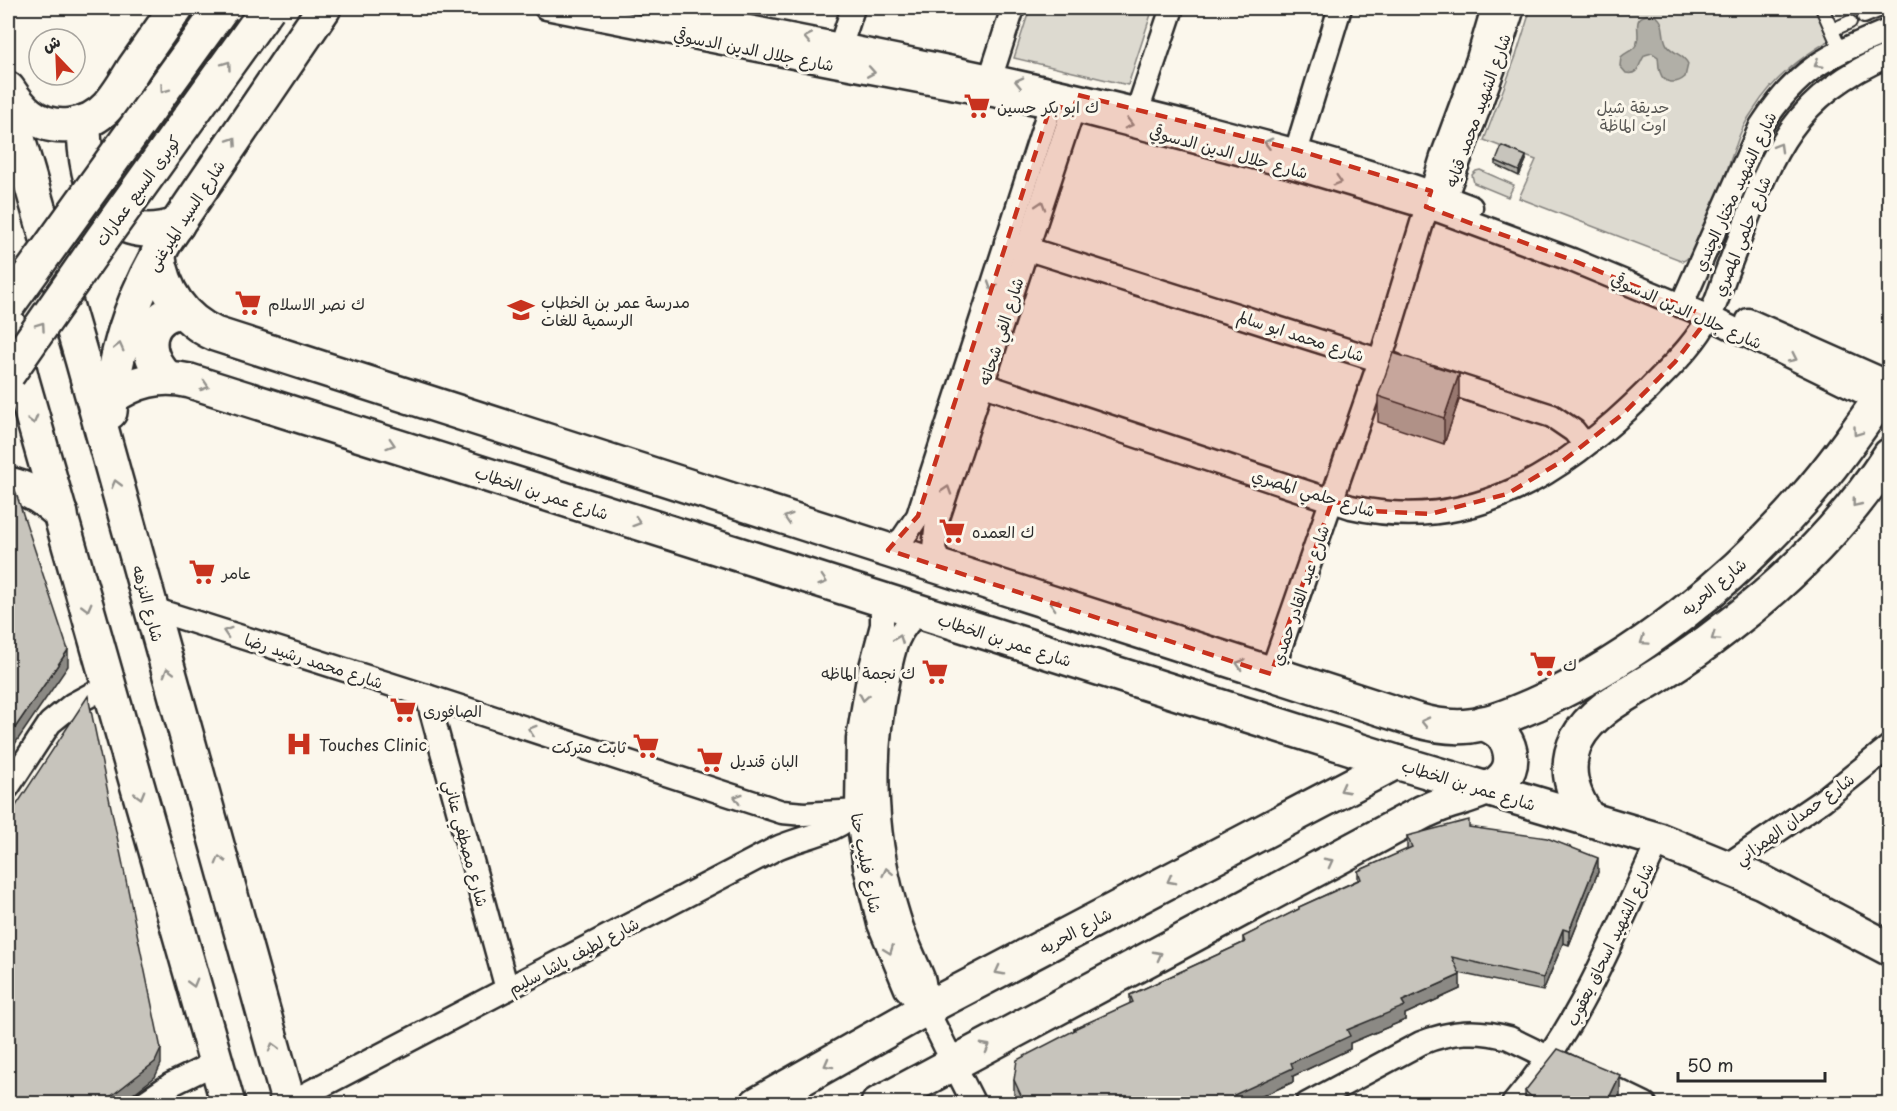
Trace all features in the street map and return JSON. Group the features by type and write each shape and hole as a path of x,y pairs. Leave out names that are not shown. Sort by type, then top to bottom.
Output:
{"street":[{"path":"8,89 22,108 44,123 62,126 93,118 109,105 176,8"},
{"path":"8,305 222,8"},
{"name":"كوبرى السبع عمارات","path":"8,374 268,8"},
{"name":"شارع السيد الميرغنى","path":"106,446 115,364 142,284 177,225 324,8"},
{"name":"شارع جلال الدين الدسوقي","path":"546,8 597,12 838,55 1064,100 1294,159"},
{"name":"شارع جلال الدين الدسوقي","path":"651,8 838,55 991,76 1064,100 1138,109 1436,202 1684,298 1886,389"},
{"path":"838,55 853,8"},
{"path":"991,76 1013,8"},
{"path":"1138,109 1172,8"},
{"path":"1294,159 1340,8"},
{"name":"شارع الشهيد محمد قنايه","path":"1436,202 1446,146 1477,62 1493,8"},
{"name":"شارع الشهيد محمد قنايه","path":"1436,202 1497,57 1513,8"},
{"name":"شارع الشهيد مختار الجندي","path":"1684,298 1761,126 1776,102 1816,64 1836,41 1890,30"},
{"name":"شارع حلمي المصري","path":"972,381 1332,501 1370,511 1390,514 1430,514 1470,507 1498,498 1525,485 1585,445 1623,414 1670,368 1691,343 1711,311 1771,162 1791,127 1818,97 1834,84 1851,73 1890,55"},
{"name":"شارع الفي شحاته","path":"888,550 903,538 918,516 972,381 1064,100"},
{"name":"شارع النزهه","path":"8,104 289,1103"},
{"path":"84,122 87,166 92,186 101,205 117,220 135,228 156,230 177,225"},
{"name":"شارع عبد القادر حمدي","path":"1271,674 1436,202"},
{"name":"شارع محمد ابو سالم","path":"1017,245 1552,416 1574,431 1585,445"},
{"path":"158,254 171,297 194,322 215,334 1427,723 1460,727 1483,723 1500,732 1509,747 1510,765 1501,780 1486,790 1423,812 878,1104"},
{"path":"167,377 153,361 150,347 151,334 163,317 182,311"},
{"path":"8,323 22,380 228,1104"},
{"name":"شارع عمر بن الخطاب","path":"111,398 137,383 167,377 190,381 1396,762 1659,840 1726,866 1798,899 1890,949"},
{"name":"شارع الفي شحاته","path":"940,567 934,548 935,528 972,381"},
{"name":"شارع الحريه","path":"1483,723 1556,694 1644,641 1693,605 1739,565 1803,501 1841,454 1886,389"},
{"path":"1590,820 1573,790 1570,773 1571,757 1586,725 1722,632 1796,568 1840,522 1890,455"},
{"path":"8,484 42,498 61,514"},
{"name":"شارع فيليب حنا","path":"867,811 858,739 868,678 882,625 879,599"},
{"name":"شارع محمد رشيد رضا","path":"150,608 782,812 804,814 867,811"},
{"name":"شارع فيليب حنا","path":"922,612 911,619 900,635 887,680 867,811 865,867 879,924 906,989 927,1008 974,1104"},
{"path":"8,787 50,723 72,705 109,686"},
{"path":"1556,694 1560,727 1571,757"},
{"name":"شارع مصطفي عناني","path":"427,696 507,989"},
{"name":"شارع حمدان الهمزاني","path":"1726,866 1822,800 1890,746"},
{"name":"شارع الحريه","path":"757,1104 927,1008 1396,762"},
{"name":"شارع لطيف باشا سليم","path":"289,1103 777,848 800,838 834,828 867,811"},
{"path":"777,848 785,831 782,812"},
{"name":"شارع الشهيد اسحاق يعقوب","path":"1513,1104 1550,1057 1583,1001 1659,840"},
{"path":"1307,1104 1421,1043 1456,1033 1491,1033 1509,1038 1646,1104"},
{"path":"142,1104 170,1085 215,1063"}],"lane":[{"path":"1822,8 1836,41"},
{"path":"1864,17 1886,8"},
{"path":"1836,41 1850,22"}],"highlighted area":[{"path":"1078,95 1297,150 1431,191 1426,207 1572,260 1709,317 1675,362 1623,414 1564,460 1507,494 1430,514 1370,511 1332,501 1271,674 888,550 918,516 1051,105 1073,110"}],"green space":[{"path":"1030,8 1153,8 1128,85 1014,58"},
{"name":"حديقة شيل اوت الماظة","path":"1531,8 1817,8 1830,40 1788,70 1762,97 1752,112 1740,135 1706,227 1691,255 1683,261 1519,198 1536,160 1484,140 1516,56"},
{"path":"1480,170 1514,185 1508,197 1474,183 1472,175"}],"shaded area":[{"path":"1651,14 1660,19 1667,45 1688,64 1685,77 1678,81 1671,82 1664,79 1659,70 1658,57 1652,53 1645,55 1634,73 1626,73 1620,66 1621,57 1636,45 1640,18"}],"building":[{"path":"1502,146 1526,156 1519,171 1496,161"},
{"path":"1393,353 1459,374 1444,418 1378,396"},
{"path":"8,487 15,490 68,650 8,738"},
{"path":"88,696 161,1049 155,1062 101,1104 8,1104 8,818"},
{"path":"1469,820 1469,827 1547,838 1598,858 1569,931 1563,929 1543,978 1452,957 1460,975 1402,1001 1405,1006 1347,1030 1350,1036 1291,1063 1293,1068 1234,1095 1220,1104 1025,1104 1014,1080 1017,1060 1074,1029 1133,1002 1130,995 1245,942 1243,937 1299,907 1361,879 1358,871 1412,847 1407,836"},
{"path":"1558,1049 1620,1075 1606,1104 1540,1104 1525,1091"},
{"path":"178,1098 181,1104 171,1104"}],"place":[{"name":"ك ابو بكر حسين","path":"977,106"},
{"name":"ك نصر الاسلام","path":"248,303"},
{"name":"مدرسة عمر بن الخطاب الرسمية للغات","path":"521,310"},
{"name":"ك العمده","path":"952,531"},
{"name":"عامر","path":"202,572"},
{"name":"ك","path":"1543,664"},
{"name":"ك نجمة الماظه","path":"935,672"},
{"name":"الصافورى","path":"403,710"},
{"name":"Touches Clinic","path":"299,744"},
{"name":"ثابت متركت","path":"646,746"},
{"name":"البان قنديل","path":"710,760"}]}
